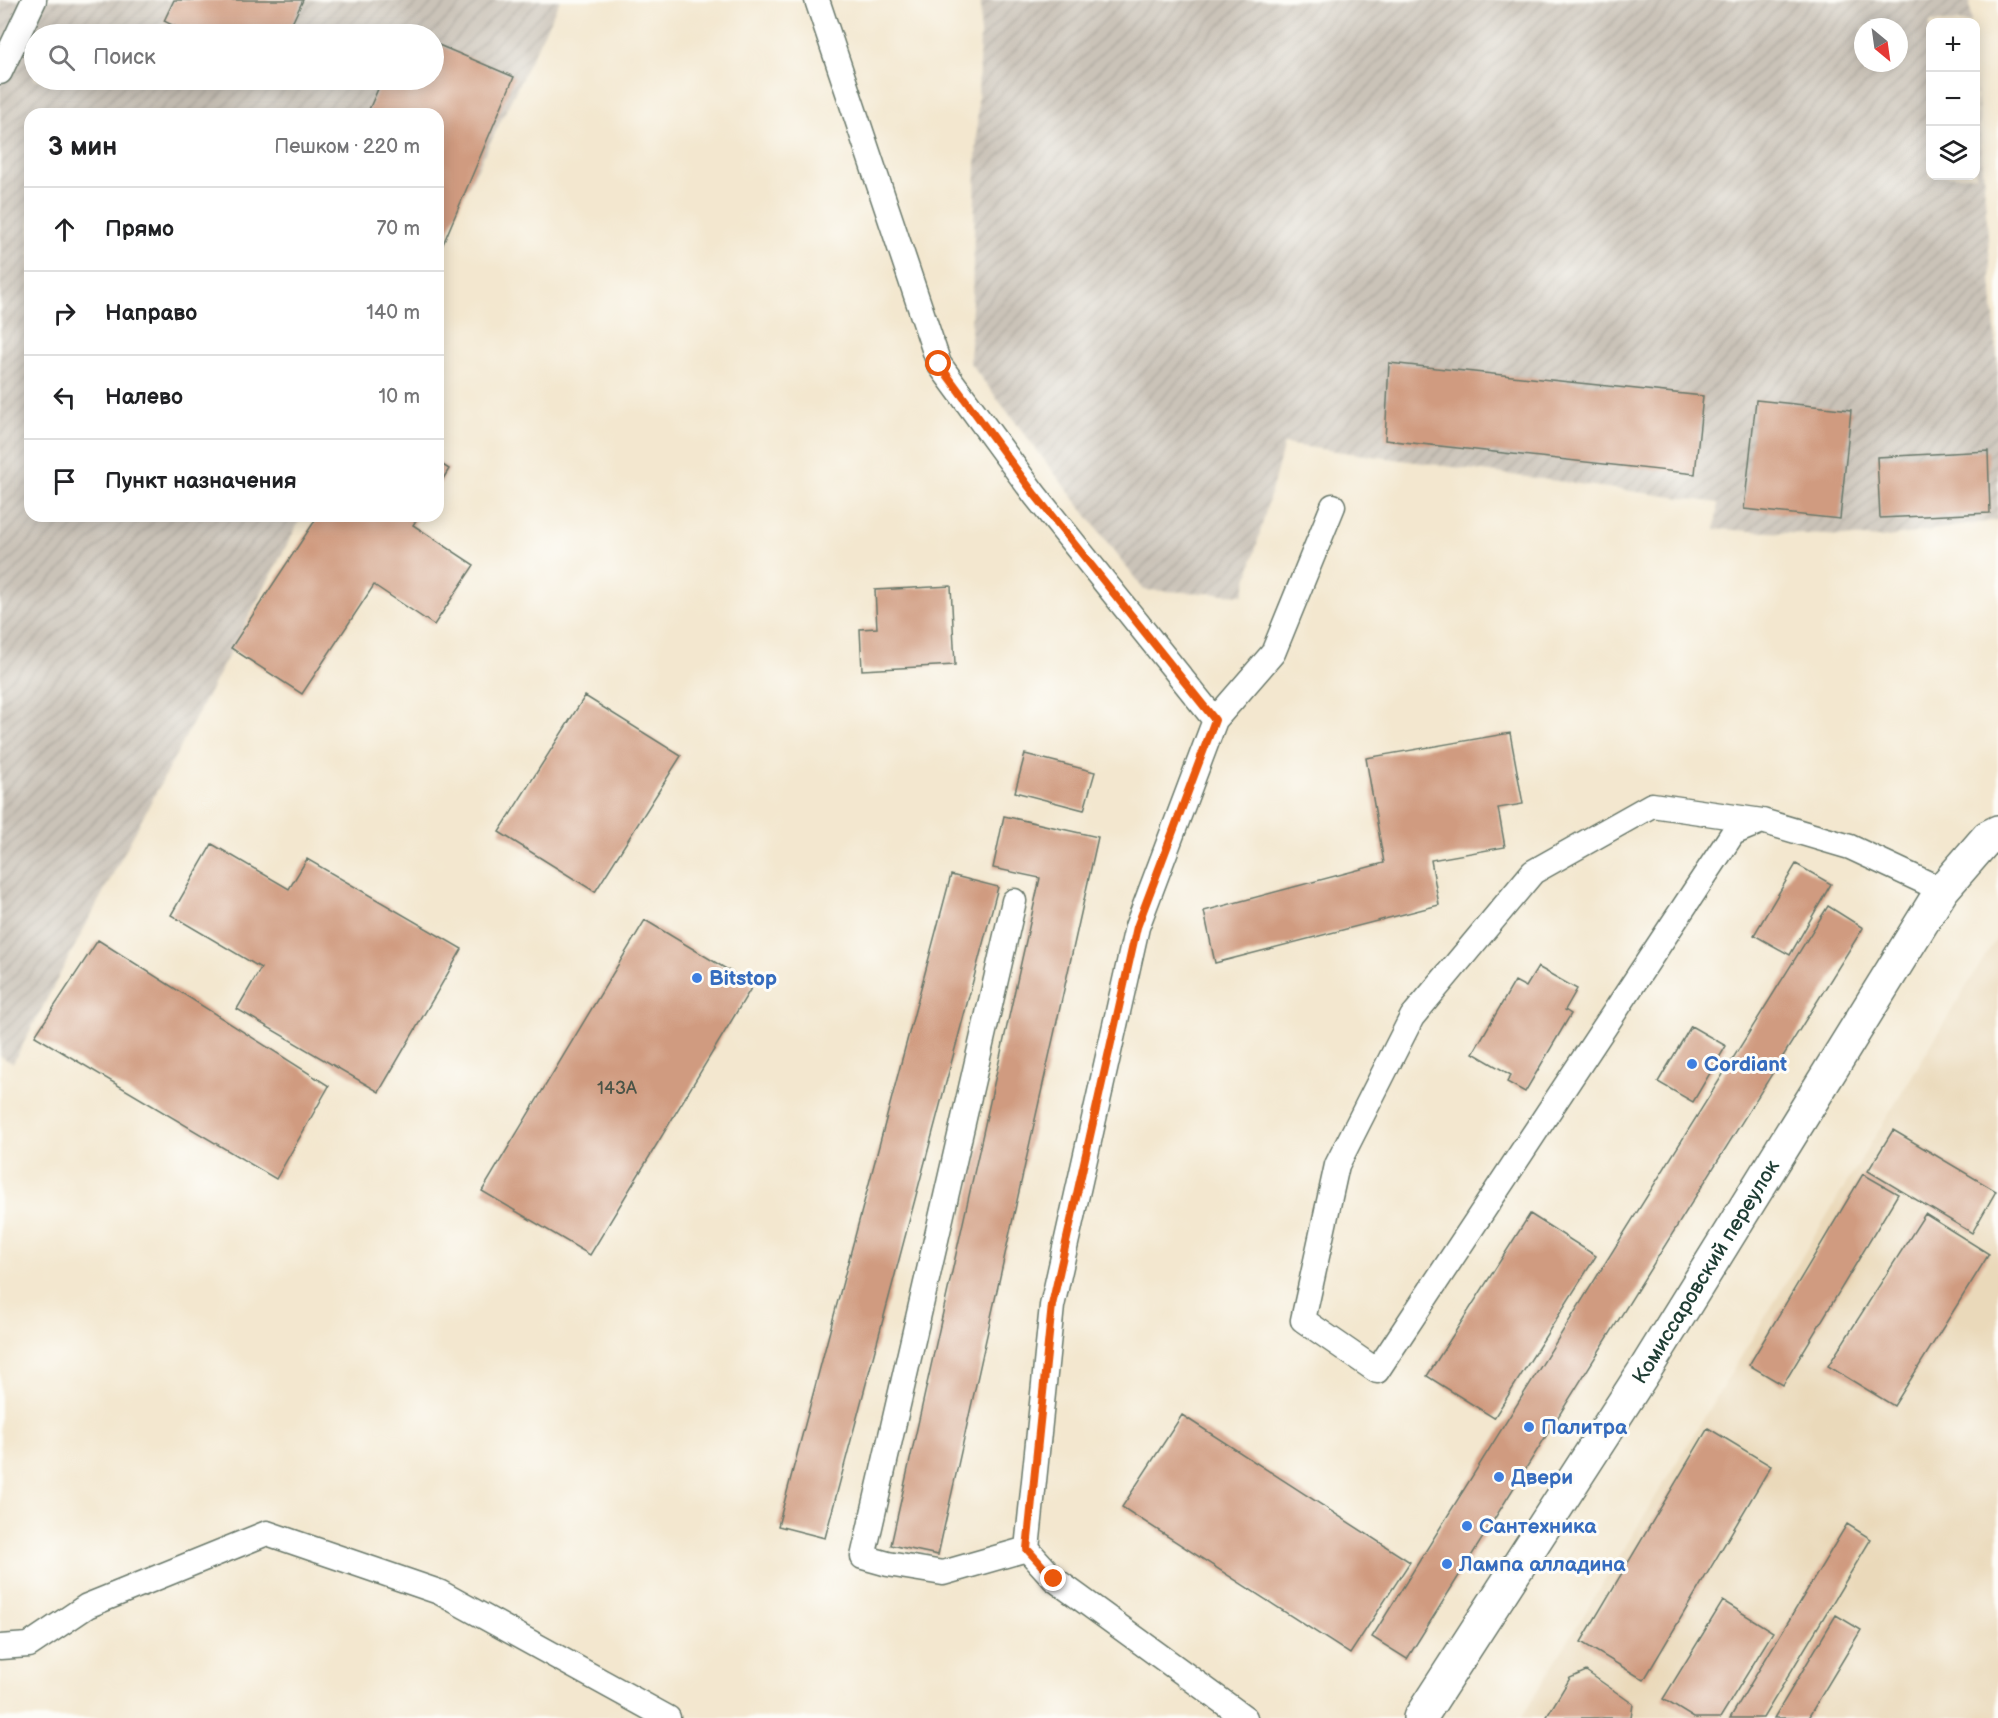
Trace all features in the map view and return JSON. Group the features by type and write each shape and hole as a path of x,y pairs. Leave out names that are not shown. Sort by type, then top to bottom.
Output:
{"main road":[{"name":"Комиссаровский переулок","path":"1420,1718 1643,1373 1942,890 1988,837 1998,832"}],"lane":[{"path":"0,72 34,0"},
{"path":"817,0 939,364 1035,495 1215,720"},
{"path":"1245,1718 1054,1579 1027,1549 1052,1305 1137,927 1215,720 1273,653 1333,506"},
{"path":"1762,821 1733,833 1377,1371 1303,1320 1337,1165 1412,1017 1533,872 1652,805 1762,821 1850,847 1942,890"},
{"path":"1014,901 863,1557 888,1564 943,1573 1027,1549"},
{"path":"0,1647 29,1645 87,1606 267,1533 439,1592 668,1718"}],"shaded area":[{"path":"0,0 560,0 444,237 444,108 24,108 24,522 299,522 13,1063 0,1056"},
{"path":"981,0 1970,0 1971,18 1926,18 1926,180 1980,180 1980,129 1998,370 1998,520 1881,538 1715,529 1718,503 1284,444 1243,595 1144,590 970,363"},
{"path":"1998,937 1998,1718 1521,1718 1990,948"}],"building":[{"path":"174,0 303,0 292,24 170,24 164,21"},
{"path":"444,47 514,77 444,242 444,108 370,108 378,90 444,90"},
{"path":"1389,363 1703,396 1695,474 1385,440"},
{"path":"1756,400 1851,410 1840,519 1744,509"},
{"path":"1988,451 1990,513 1880,518 1877,457"},
{"path":"444,466 449,469 444,477"},
{"path":"314,522 415,522 413,525 474,565 434,625 374,585 302,694 231,648"},
{"path":"951,586 955,665 862,670 860,629 877,628 875,590"},
{"path":"585,696 681,756 595,892 499,832"},
{"path":"1510,733 1523,804 1498,808 1505,847 1431,860 1439,905 1215,963 1204,911 1384,863 1366,758"},
{"path":"1025,754 1095,772 1084,810 1015,792"},
{"path":"1004,816 1098,837 938,1555 891,1545 1040,878 993,868"},
{"path":"212,844 289,889 307,859 462,949 379,1092 237,1009 261,968 171,915"},
{"path":"1796,864 1831,884 1790,955 1754,935"},
{"path":"951,875 998,887 825,1538 778,1526"},
{"path":"1828,906 1863,928 1407,1659 1372,1637"},
{"path":"645,920 753,985 590,1255 482,1191"},
{"path":"98,940 329,1086 276,1179 35,1036"},
{"path":"1538,967 1577,989 1565,1010 1571,1014 1525,1092 1507,1082 1511,1075 1473,1053 1515,981 1526,987"},
{"name":"Cordiant","path":"1691,1026 1726,1046 1693,1102 1658,1082"},
{"path":"1893,1130 1996,1191 1972,1233 1868,1171"},
{"path":"1863,1174 1898,1194 1783,1385 1749,1365"},
{"path":"1530,1214 1596,1256 1494,1418 1427,1376"},
{"path":"1925,1214 1989,1254 1894,1406 1828,1366"},
{"path":"1182,1415 1410,1562 1350,1654 1122,1507"},
{"path":"1708,1428 1771,1466 1644,1680 1581,1642"},
{"path":"1847,1524 1871,1539 1763,1718 1730,1718"},
{"path":"1723,1601 1773,1632 1720,1718 1694,1718 1663,1699"},
{"path":"1836,1615 1861,1630 1808,1718 1774,1718"},
{"path":"1586,1671 1633,1704 1631,1718 1546,1718 1570,1678"}],"place":[{"name":"Bitstop","path":"697,978"},
{"name":"Cordiant","path":"1692,1064"},
{"name":"Палитра","path":"1529,1427"},
{"name":"Двери","path":"1499,1477"},
{"name":"Сантехника","path":"1467,1526"},
{"name":"Лампа алладина","path":"1447,1564"}],"route":[{"path":"939,364 1035,495 1215,720 1137,927 1052,1305 1027,1549 1054,1579"}]}
